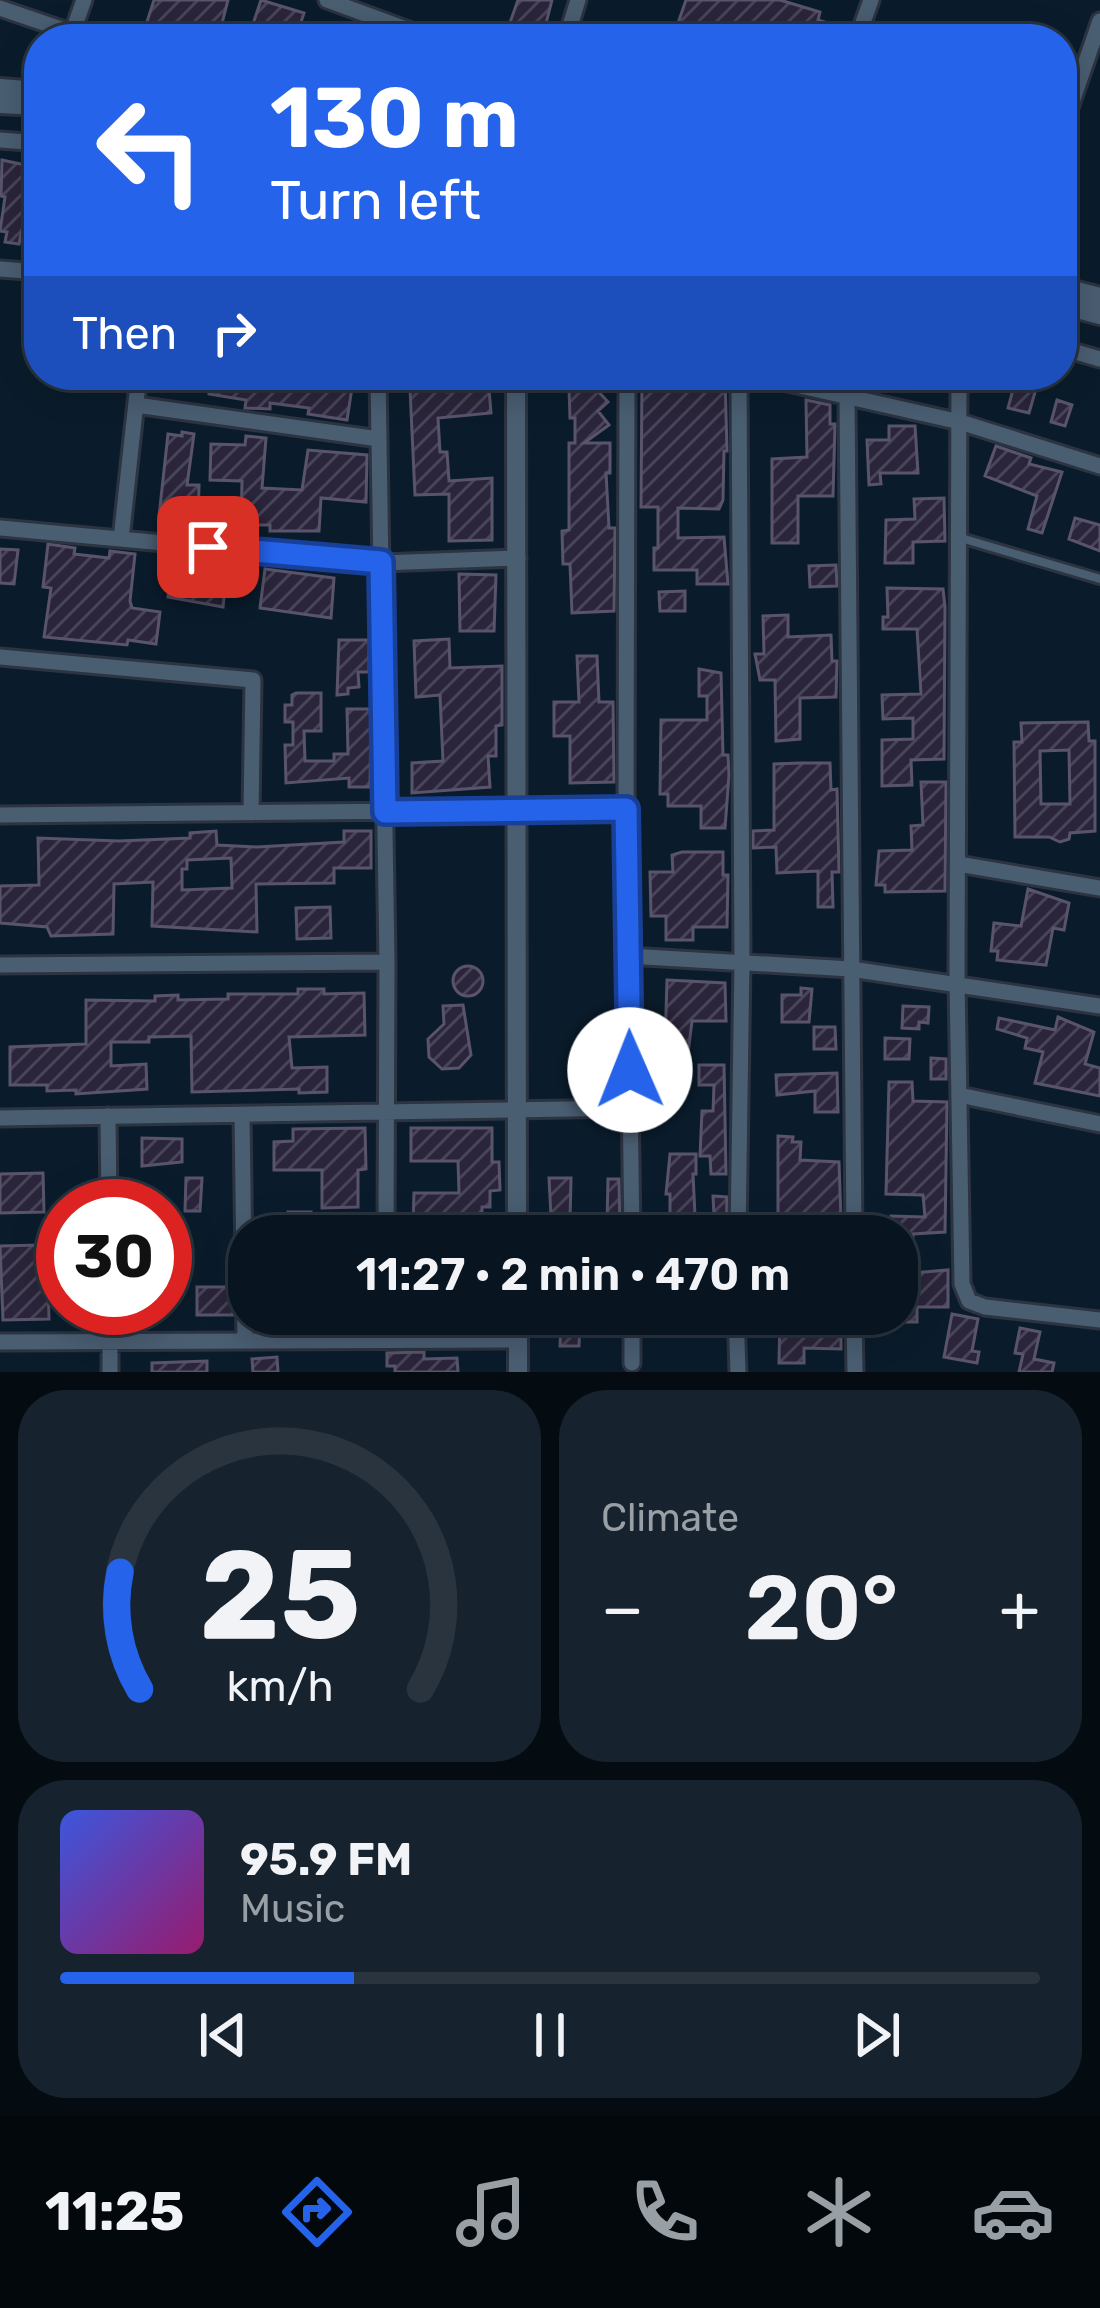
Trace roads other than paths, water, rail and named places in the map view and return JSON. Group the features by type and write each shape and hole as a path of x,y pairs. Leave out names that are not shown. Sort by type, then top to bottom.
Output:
{"street":[{"path":"327,0 392,24"},
{"path":"0,8 41,24"},
{"path":"1077,88 1100,21"},
{"path":"121,539 138,390"},
{"path":"378,390 386,1215"},
{"path":"516,390 517,1215"},
{"path":"627,390 632,1215"},
{"path":"738,1215 739,390"},
{"path":"817,390 960,422 1100,466"},
{"path":"959,390 957,982 962,1284 969,1301 985,1307 1100,1320"},
{"path":"847,397 854,1215"},
{"path":"136,405 379,440"},
{"path":"0,528 381,562 518,558"},
{"path":"0,657 254,680 251,813"},
{"path":"0,814 626,809"},
{"path":"958,864 1100,888"},
{"path":"628,956 851,969 1100,1006"},
{"path":"0,965 387,962"},
{"path":"959,1095 1100,1124"},
{"path":"0,1118 631,1108"},
{"path":"242,1114 245,1341"},
{"path":"108,1116 109,1179"},
{"path":"110,1335 110,1372"},
{"path":"383,1335 383,1340"},
{"path":"518,1335 518,1372"},
{"path":"632,1335 632,1363"},
{"path":"737,1335 738,1372"},
{"path":"854,1335 855,1372"},
{"path":"0,1342 518,1340"}],"lane":[{"path":"959,537 1100,579"}]}
